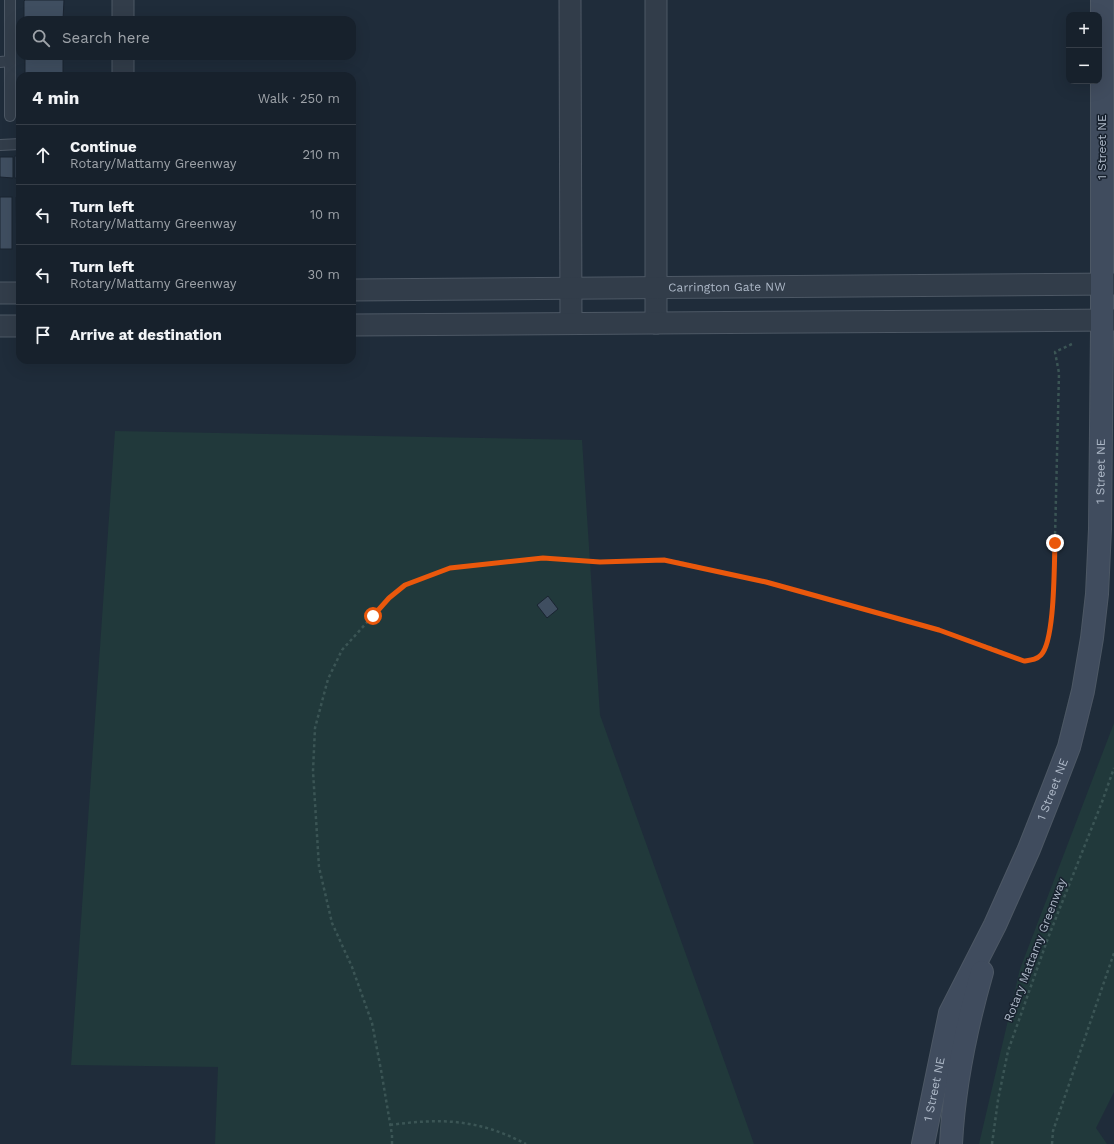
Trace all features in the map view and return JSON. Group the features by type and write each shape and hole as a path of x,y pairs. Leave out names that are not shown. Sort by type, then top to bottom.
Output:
{"main road":[{"name":"1 Street NE","path":"923,1144 950,1013 995,924 1029,849 1052,792 1069,746 1083,691 1092,638 1098,587 1108,284 1102,0"},
{"name":"1 Street NE","path":"951,1144 953,1112 973,1004 995,924"}],"street":[{"path":"123,0 123,16"},
{"path":"570,0 571,323"},
{"path":"656,0 656,323"},
{"path":"123,60 123,72"},
{"name":"Carrington Gate NW","path":"356,290 1108,284"},
{"path":"0,293 16,292"},
{"path":"356,325 571,323 1106,323"},
{"path":"0,326 16,326"}],"lane":[{"path":"10,0 5,61 10,116"},
{"path":"0,144 16,144"}],"path":[{"path":"392,1144 372,1023 352,967 332,923 319,867 312,771 315,728 328,680 342,650 389,598 405,585 450,568 543,558 600,562 664,560 679,562 766,582 909,622 998,650 1024,661 1034,660 1042,654 1046,644 1051,618 1054,578 1059,374 1055,352 1106,323"},
{"name":"Rotary Mattamy Greenway","path":"992,1144 998,1100 1008,1051 1048,938 1114,768"},
{"path":"1052,1144 1053,1131 1114,953"},
{"path":"390,1125 420,1121 444,1121 471,1124 506,1133 526,1144"}],"green space":[{"path":"115,431 582,440 600,715 754,1144 215,1144 218,1067 71,1065"},
{"path":"1114,723 1114,1092 1096,1128 1107,1144 979,1144 1020,969"}],"building":[{"path":"64,0 63,16 24,16 24,1"},
{"path":"25,60 63,60 63,72 25,72"},
{"path":"15,156 16,156 16,178"},
{"path":"0,157 13,157 13,178 0,177"},
{"path":"0,197 12,197 12,249 0,249"},
{"path":"548,596 558,609 547,618 537,605"}],"route":[{"path":"373,616 389,598 405,585 450,568 543,558 600,562 664,560 679,562 766,582 939,630 998,650 1024,661 1034,660 1042,654 1049,634 1054,578 1055,543"}]}
